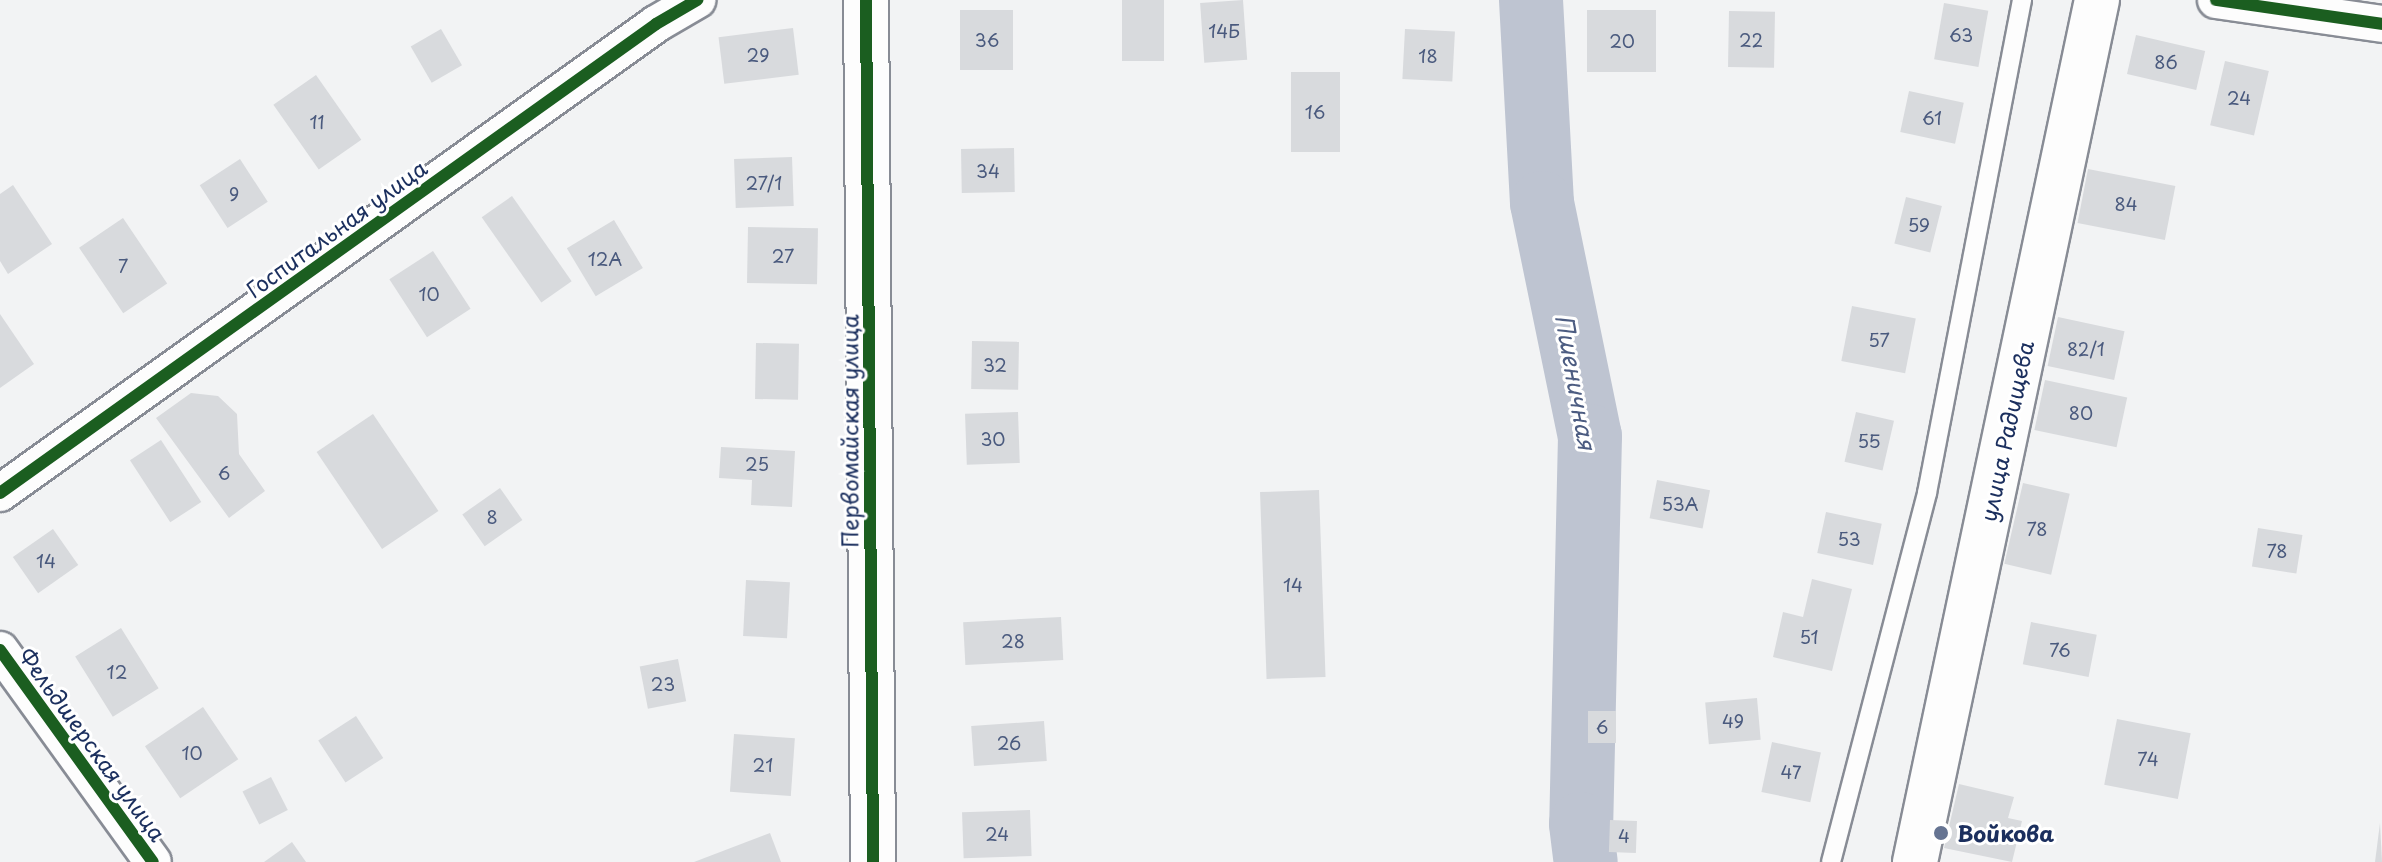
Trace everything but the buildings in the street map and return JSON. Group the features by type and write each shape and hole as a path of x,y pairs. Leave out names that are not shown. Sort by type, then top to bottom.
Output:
{"main road":[{"name":"Первомайская улица","path":"866,0 873,862"},
{"name":"улица Радищева","path":"1915,862 2097,0"}],"street":[{"name":"Госпитальная улица","path":"0,493 656,24 697,0"},
{"path":"2216,0 2382,24"},
{"name":"Фельдшерская улица","path":"0,650 153,862"}],"lane":[{"path":"1831,862 1927,493 2022,0"}],"waterway":[{"name":"Пшеничная","path":"1531,0 1542,203 1590,436 1581,824 1586,862"}],"cycle path":[{"path":"0,493 656,24 697,0"},
{"path":"866,0 873,862"},
{"path":"2216,0 2382,24"},
{"path":"0,650 153,862"}],"place":[{"name":"Войкова","path":"1941,833"}]}
